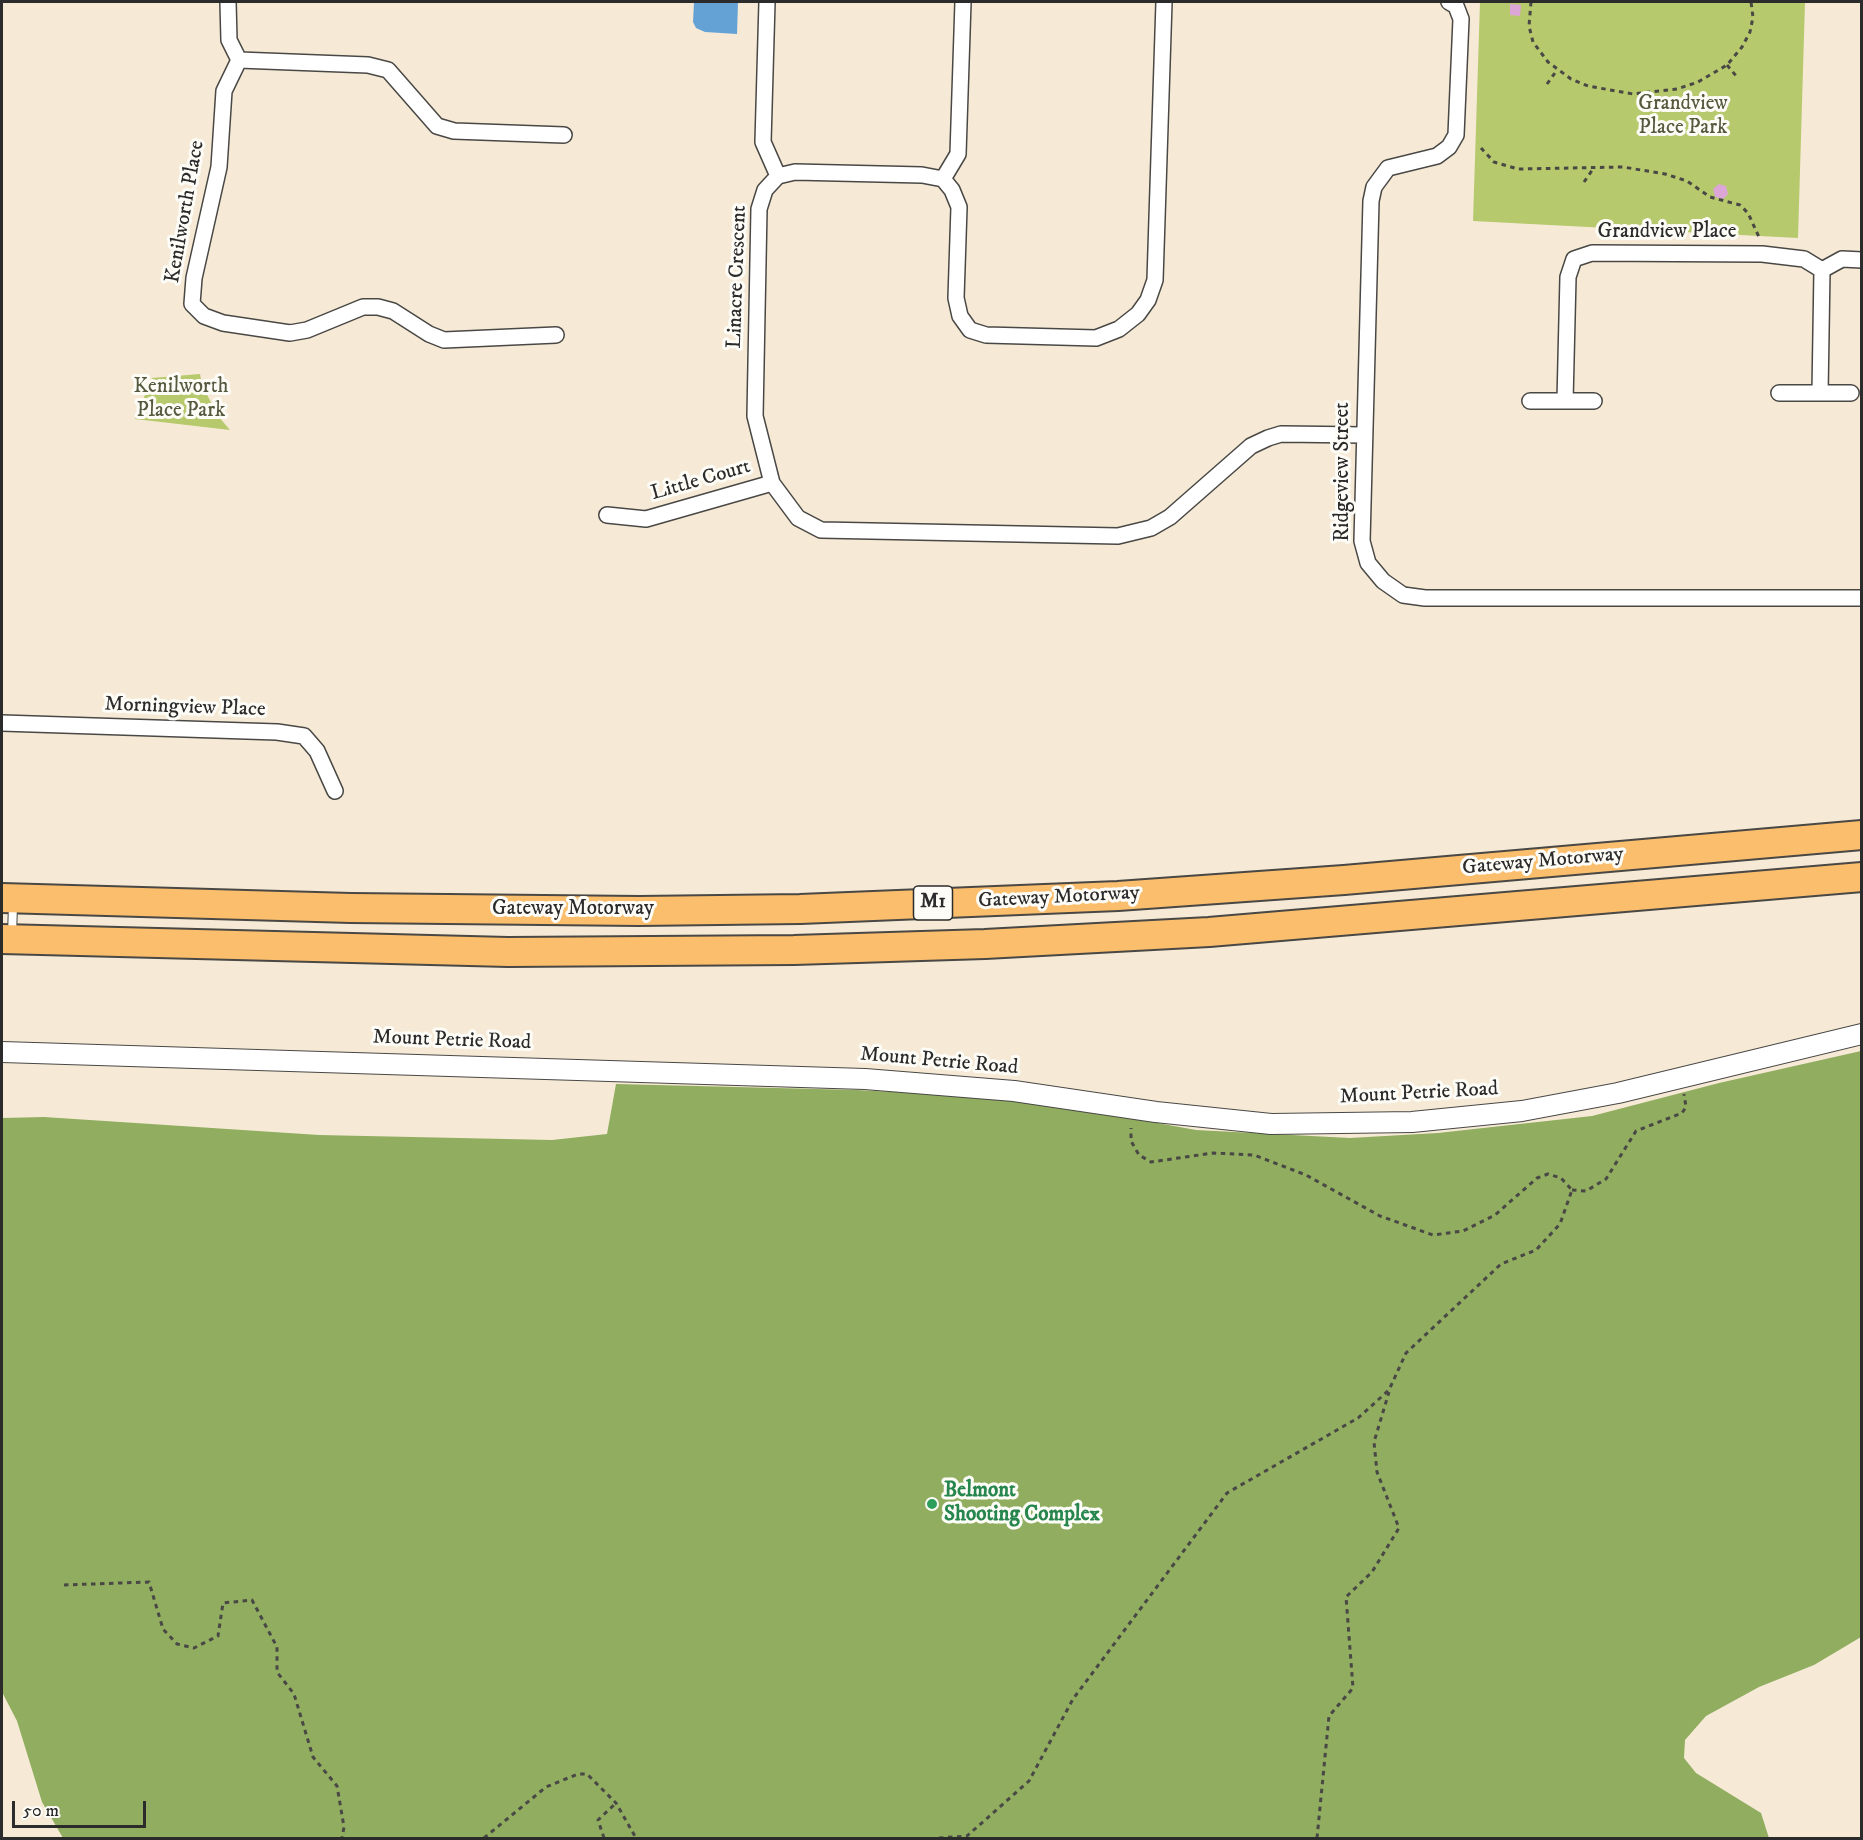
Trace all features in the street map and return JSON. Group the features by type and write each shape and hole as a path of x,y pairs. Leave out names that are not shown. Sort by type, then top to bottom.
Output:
{"highway":[{"name":"Gateway Motorway","path":"8,898 422,909 800,909 1166,893 1862,835"},
{"name":"Gateway Motorway","path":"7,939 508,952 794,950 985,944 1244,930 1862,877"}],"street":[{"path":"228,2 229,40 239,60 388,70 402,84 424,114 437,126 454,131 564,135"},
{"path":"767,2 763,142 778,176 795,172 922,175 943,179 952,190 959,207 956,298 960,316 970,330 986,335 1096,338 1119,329 1138,314 1148,300 1155,280 1164,2"},
{"path":"943,179 958,154 963,2"},
{"name":"Ridgeview Street","path":"1449,2 1456,6 1461,19 1456,135 1449,147 1437,156 1388,168 1374,187 1371,201 1363,435 1362,541 1368,563 1383,581 1403,595 1425,598 1862,597"},
{"name":"Kenilworth Place","path":"239,60 224,91 219,167 194,278 192,304 204,316 223,323 290,333 307,330 363,308 378,307 393,311 429,334 444,340 556,335"},
{"name":"Linacre Crescent","path":"778,176 765,190 759,209 754,416 772,483 798,518 821,530 1118,536 1151,528 1170,517 1251,446 1268,438 1281,434 1363,435"},
{"name":"Grandview Place","path":"1565,401 1568,277 1574,259 1592,253 1762,254 1804,259 1822,270"},
{"path":"1820,393 1822,270 1842,259 1862,260"},
{"path":"1779,393 1851,393"},
{"path":"1530,401 1594,401"},
{"name":"Little Court","path":"607,515 646,519 772,483"},
{"name":"Morningview Place","path":"2,723 277,732 304,736 317,751 335,791"},
{"name":"Mount Petrie Road","path":"2,1052 865,1079 1014,1091 1130,1108 1271,1124 1412,1122 1522,1111 1618,1093 1862,1034"}],"lane":[{"path":"7,939 8,898"}],"path":[{"path":"1532,2 1529,26 1533,42 1557,70 1588,86 1610,92 1642,94 1677,89 1698,82 1727,65 1742,47 1750,32 1753,16 1751,2"},
{"path":"1727,65 1737,77"},
{"path":"1547,84 1557,70"},
{"path":"1481,148 1494,162 1506,167 1593,169 1623,167 1665,174 1687,182 1710,196 1740,205 1757,228 1762,254"},
{"path":"1584,182 1593,169"},
{"path":"1130,1108 1131,1141 1139,1155 1151,1162 1213,1153 1254,1155 1306,1175 1380,1216 1432,1235 1463,1231 1495,1215 1537,1178 1548,1174 1562,1178 1572,1190 1586,1191 1606,1179 1636,1131 1682,1113 1686,1107 1680,1078"},
{"path":"1317,1839 1329,1716 1353,1688 1346,1596 1372,1572 1399,1528 1377,1472 1374,1442 1389,1390 1407,1353 1502,1264 1536,1250 1560,1224 1572,1190"},
{"path":"939,1839 967,1836 1029,1781 1073,1699 1227,1493 1358,1418 1389,1390"},
{"path":"64,1585 149,1582 163,1629 177,1644 194,1648 218,1636 224,1603 252,1600 277,1647 277,1672 294,1694 313,1757 337,1786 344,1827 342,1839"},
{"path":"484,1839 546,1787 578,1774 588,1774 616,1803 636,1839"},
{"path":"604,1839 598,1820 616,1803"}],"green space":[{"name":"Grandview Place Park","path":"1480,2 1805,2 1798,238 1473,221"},
{"name":"Kenilworth Place Park","path":"200,374 202,385 218,416 230,430 135,419 152,378"},
{"name":"Belmont Shooting Complex","path":"1861,1051 1861,1637 1814,1665 1759,1687 1706,1716 1685,1740 1684,1758 1696,1773 1761,1813 1769,1838 63,1838 42,1802 17,1721 2,1692 2,1118 44,1117 319,1135 552,1140 607,1134 616,1084 857,1090 970,1096 1097,1112 1196,1130 1350,1138 1438,1133 1592,1116 1719,1083"}],"water":[{"path":"694,2 738,2 737,34 705,32 696,28 693,22"}],"building":[{"path":"1510,4 1521,5 1520,16 1510,15"},
{"path":"1719,184 1726,186 1728,194 1723,199 1715,197 1713,189"}],"place":[{"name":"Belmont Shooting Complex","path":"932,1504"}]}
